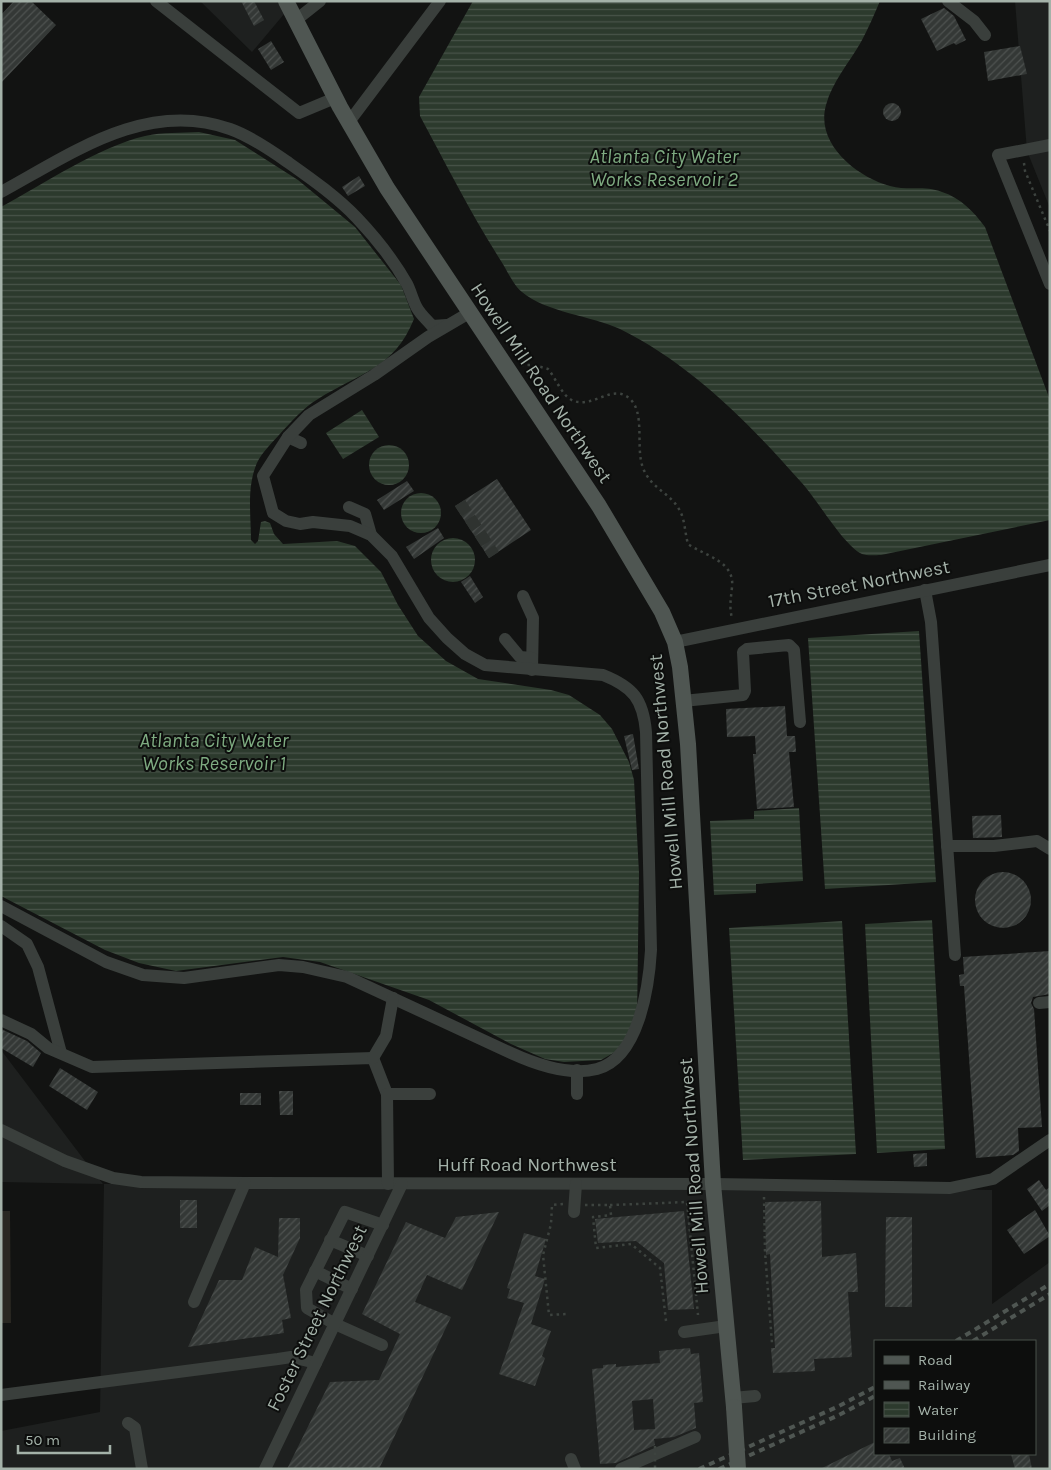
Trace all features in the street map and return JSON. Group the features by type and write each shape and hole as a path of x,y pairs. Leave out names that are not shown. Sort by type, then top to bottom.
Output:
{"main road":[{"name":"Howell Mill Road Northwest","path":"286,1 335,98 388,188 469,313 599,506 662,612 675,642 683,701 713,1184 734,1403 738,1469"}],"street":[{"path":"156,1 299,113 335,98"},
{"path":"296,20 320,1"},
{"path":"349,122 440,1"},
{"path":"948,1 974,21 985,35"},
{"path":"1,192 91,143 140,124 170,121 196,122 230,129 274,153 321,186 357,217 407,284 417,309 432,326 450,325"},
{"path":"1050,144 998,155 1050,284"},
{"path":"1,906 106,962 143,974 184,978 279,966 303,967 347,977 532,1062 576,1070 597,1069 615,1058 629,1041 636,1030 649,984 651,950 644,714 639,700 619,682 603,675 576,669 532,664 485,665 465,654 429,618 392,556 371,535 350,526 313,522 300,524 286,521 273,513 263,476 288,437 309,415 469,313"},
{"path":"288,437 302,443"},
{"path":"349,507 365,514 371,535"},
{"name":"17th Street Northwest","path":"675,642 1050,565"},
{"path":"925,590 932,622 955,954"},
{"path":"523,596 532,618 532,664"},
{"path":"505,639 520,657 532,664"},
{"path":"683,701 743,695 746,691 742,652 747,648 789,645 794,650 800,722"},
{"path":"947,846 994,846 1037,841 1050,850"},
{"path":"1,926 27,944 38,967 61,1053"},
{"path":"373,1058 386,1036 393,998"},
{"path":"1,1020 31,1034 48,1048 92,1067 373,1058"},
{"path":"373,1058 387,1094 388,1184"},
{"path":"576,1070 577,1094"},
{"path":"387,1094 430,1094"},
{"name":"Huff Road Northwest","path":"1,1130 64,1161 113,1178 141,1182 713,1184 756,1193 950,1188 993,1179 1050,1140"},
{"path":"194,1302 245,1183"},
{"name":"Foster Street Northwest","path":"265,1469 402,1184"},
{"path":"576,1184 578,1205"},
{"path":"382,1345 335,1324 307,1308 306,1290 345,1212 383,1225"},
{"path":"330,1240 368,1256"},
{"path":"315,1271 352,1289"},
{"path":"684,1332 726,1326"},
{"path":"1,1395 291,1357 316,1363"},
{"path":"734,1403 755,1396"},
{"path":"128,1424 135,1428 142,1469"},
{"path":"621,1469 695,1437"}],"path":[{"path":"1024,150 1025,171 1050,231"},
{"path":"505,366 534,365 548,368 564,393 574,401 586,401 613,392 630,399 638,408 639,454 651,484 672,500 680,510 688,544 728,567 732,575 730,599 734,629"},
{"path":"756,1193 765,1252 772,1343"},
{"path":"691,1197 687,1202 698,1315"},
{"path":"566,1314 549,1315 543,1255 551,1224 552,1205 687,1202"},
{"path":"610,1205 611,1214 592,1217 596,1248 631,1244 660,1268 666,1321"},
{"path":"655,1446 655,1469"}],"shaded area":[{"path":"200,1 295,1 252,52"},
{"path":"1015,1 1050,1 1050,208 1027,151"},
{"path":"1,1050 91,1169 103,1184 1,1182"},
{"path":"104,1184 721,1185 992,1190 992,1304 1050,1262 1050,1469 1,1469 1,1431 100,1412"},
{"path":"1,1211 10,1211 11,1323 1,1323"}],"water":[{"name":"Atlanta City Water Works Reservoir 2","path":"473,1 880,1 869,27 829,97 824,119 827,133 842,157 852,167 865,175 877,182 890,186 929,189 949,195 966,206 985,227 1050,400 1050,520 881,555 862,554 847,541 781,460 740,417 695,377 646,343 620,329 556,309 532,299 522,292 513,281 479,225 420,116 419,97"},
{"name":"Atlanta City Water Works Reservoir 1","path":"199,132 235,140 298,180 355,227 401,285 414,319 406,336 386,359 307,407 262,454 255,468 251,486 251,540 255,544 258,541 261,522 265,521 270,523 274,534 283,544 337,541 355,546 381,572 398,605 418,636 446,661 478,679 551,690 569,695 600,715 612,729 629,762 634,780 639,873 637,1021 617,1051 601,1060 564,1062 545,1059 511,1044 429,1000 320,962 283,957 176,971 139,963 105,950 1,896 1,207 90,157 127,141 158,134"},
{"path":"362,410 379,437 343,459 326,433"},
{"path":"393,445 400,448 406,454 409,465 408,473 400,482 393,485 385,485 378,482 370,473 369,461 372,454 381,446"},
{"path":"425,493 432,496 438,502 441,513 440,521 432,530 425,533 417,533 410,530 402,521 401,509 404,502 413,494"},
{"path":"449,538 457,538 469,544 475,560 469,576 457,582 449,582 437,576 431,564 431,556 437,544"},
{"path":"919,631 936,882 825,889 808,638"},
{"path":"799,808 803,881 756,884 756,893 714,895 710,821 754,819 754,811"},
{"path":"932,920 945,1149 877,1153 865,924"},
{"path":"842,921 856,1154 743,1160 729,928"}],"building":[{"path":"14,1 31,1 56,25 1,83 1,15"},
{"path":"241,1 254,1 264,20 254,26"},
{"path":"944,8 954,16 966,40 937,51 921,19"},
{"path":"271,41 284,62 271,70 258,49"},
{"path":"1020,46 1027,74 988,81 984,52"},
{"path":"892,103 898,106 901,112 898,118 892,121 886,118 883,112 886,106"},
{"path":"359,176 365,186 348,196 342,187"},
{"path":"497,479 531,530 489,558 455,506"},
{"path":"407,481 414,491 384,510 377,500"},
{"path":"438,528 444,538 414,559 406,547"},
{"path":"470,576 483,597 475,603 461,582"},
{"path":"785,706 787,736 795,736 796,752 789,752 794,807 757,809 753,754 756,754 755,736 727,737 726,709"},
{"path":"633,734 639,769 632,770 624,736"},
{"path":"1001,815 1002,837 973,838 972,816"},
{"path":"997,872 1009,872 1023,880 1031,894 1029,911 1023,920 1009,928 997,928 987,923 980,916 975,906 975,894 980,884 987,877"},
{"path":"1050,951 1050,994 1033,997 1031,1003 1034,1009 1042,1127 1018,1128 1019,1151 1013,1155 976,1158 964,986 960,986 959,975 964,974 963,957"},
{"path":"1,1029 27,1041 41,1053 33,1067 1,1048"},
{"path":"60,1068 98,1092 87,1110 49,1086"},
{"path":"279,1091 293,1091 293,1115 280,1115"},
{"path":"240,1093 261,1093 261,1105 240,1105"},
{"path":"927,1153 927,1166 914,1167 913,1154"},
{"path":"1039,1180 1046,1190 1050,1187 1050,1205 1042,1211 1027,1189"},
{"path":"180,1200 197,1200 197,1228 180,1228"},
{"path":"821,1201 822,1257 856,1253 858,1292 848,1292 852,1357 814,1359 815,1371 773,1373 771,1348 775,1348 770,1254 766,1255 765,1202"},
{"path":"1035,1210 1050,1236 1024,1254 1007,1230"},
{"path":"684,1211 694,1309 668,1310 664,1263 636,1241 598,1243 595,1219"},
{"path":"499,1212 462,1290 427,1275 415,1302 451,1317 379,1469 287,1469 330,1382 379,1380 400,1334 362,1314 406,1222 445,1238 456,1217"},
{"path":"886,1217 912,1217 912,1307 885,1307"},
{"path":"279,1218 300,1218 300,1238 283,1275 291,1318 282,1320 284,1333 188,1347 219,1280 242,1280 255,1247 278,1257"},
{"path":"524,1233 546,1239 535,1276 545,1279 531,1324 551,1331 542,1356 545,1358 535,1386 499,1374 524,1303 507,1298 510,1289 507,1288"},
{"path":"690,1348 691,1354 699,1353 703,1402 694,1403 696,1428 674,1437 654,1439 655,1445 616,1463 600,1464 592,1369 603,1368 603,1365 616,1364 616,1367 660,1363 659,1351","holes":["653,1399 655,1429 634,1430 632,1401"]},
{"path":"874,1442 874,1455 889,1455 892,1461 900,1458 905,1469 820,1469"},
{"path":"1011,1455 1029,1455 1032,1469 1015,1469"}],"tunnel":[{"path":"460,503 494,555"}],"railway":[{"path":"958,1340 1050,1284"},
{"path":"975,1340 1050,1294"},
{"path":"699,1469 837,1407 874,1388"},
{"path":"719,1469 839,1415 874,1397"}]}
